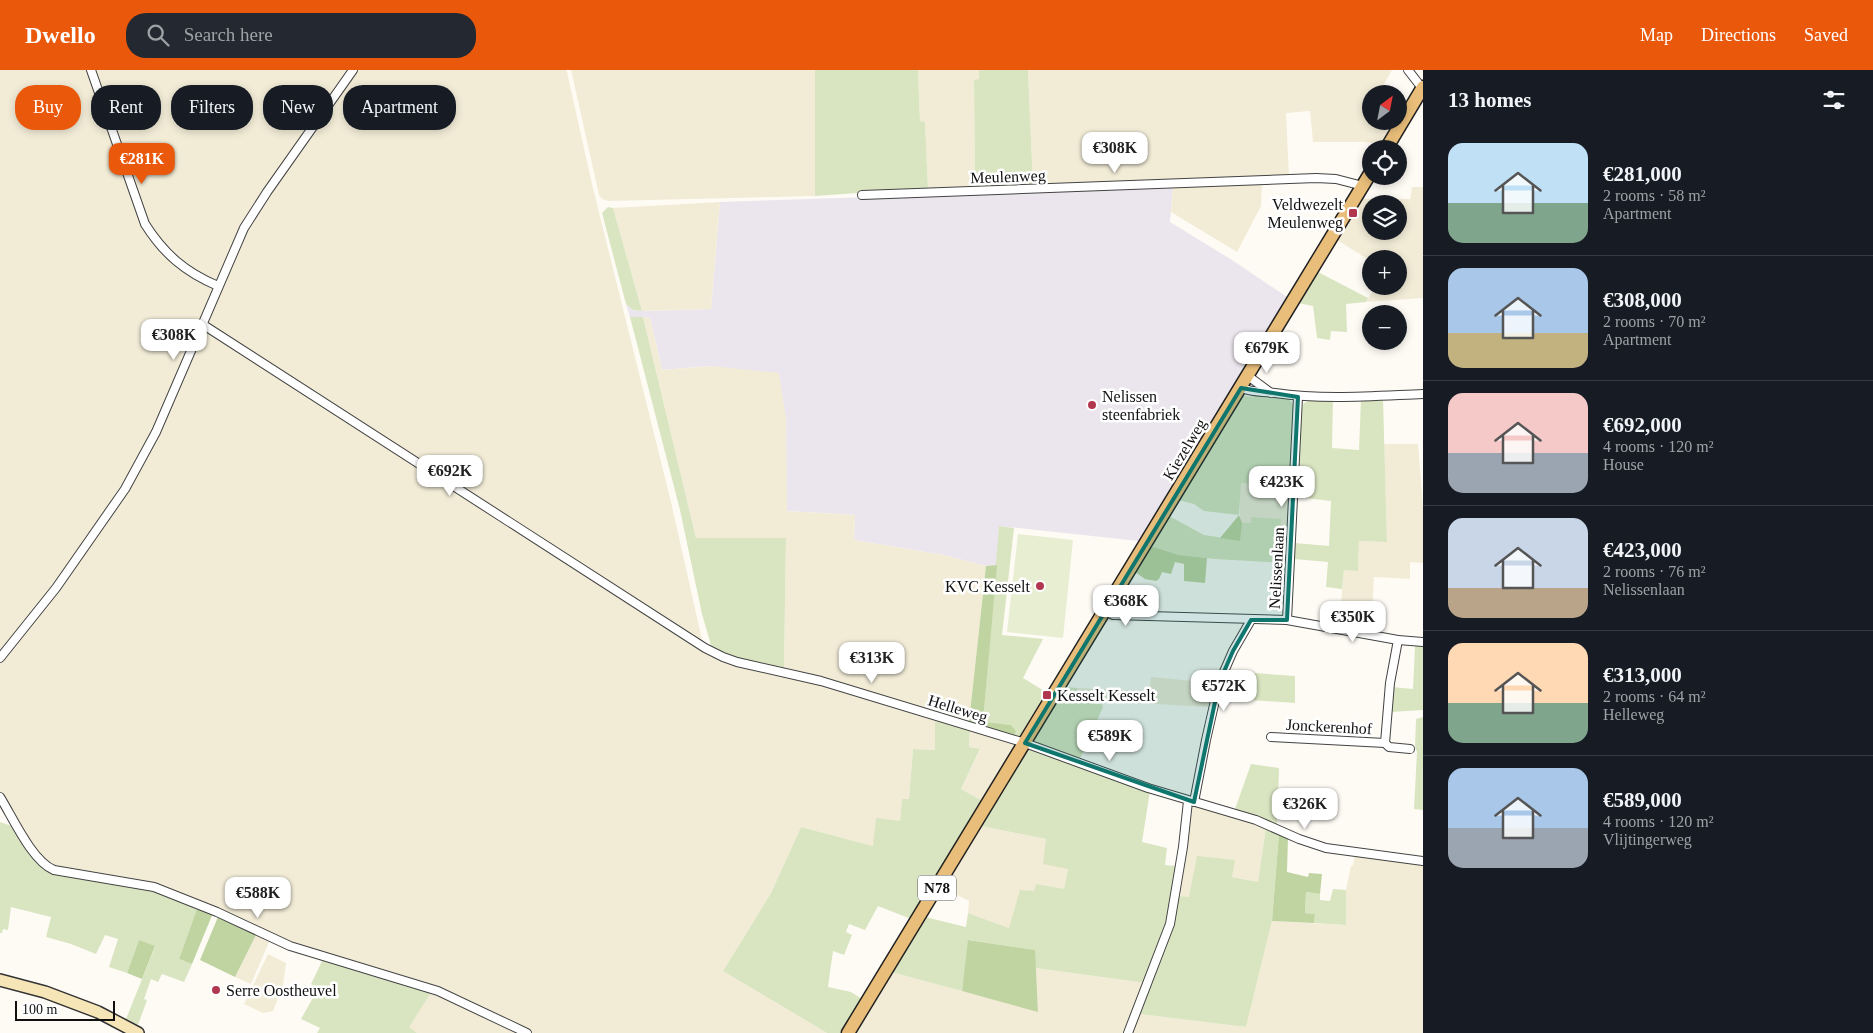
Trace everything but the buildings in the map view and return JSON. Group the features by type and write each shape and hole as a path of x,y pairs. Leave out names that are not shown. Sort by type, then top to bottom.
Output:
{"main road":[{"path":"1392,140 1421,93"},
{"name":"Kiezelweg","path":"1025,743 1363,186"},
{"name":"N78","path":"848,1033 1025,743"}],"street":[{"path":"91,70 145,224 159,244 182,266 196,276 218,286"},
{"path":"0,658 56,588 125,489 156,432 237,241 253,214 353,70"},
{"path":"1408,70 1421,93"},
{"name":"Meulenweg","path":"862,195 1316,178 1336,179 1363,186"},
{"name":"Helleweg","path":"202,324 709,650 737,662 821,681 1025,743 1191,801 1250,818 1310,844 1326,848 1423,861"},
{"path":"1248,376 1271,393"},
{"path":"1241,388 1262,394 1271,393 1298,397 1337,398 1423,394"},
{"name":"Nelissenlaan","path":"1287,620 1298,397"},
{"path":"1104,611 1113,615 1287,620 1398,640 1423,642"},
{"path":"1128,1033 1170,924 1191,801 1219,683 1233,651 1251,620"},
{"name":"Jonckerenhof","path":"1385,743 1390,683 1398,640"},
{"name":"Jonckerenhof","path":"1271,737 1385,743 1389,747 1410,749"},
{"path":"0,797 33,851 42,863 54,870 154,887 217,912 290,946 438,991 527,1033"},
{"path":"0,980 45,992 98,1012 138,1033"}],"highlighted area":[{"path":"1241,388 1298,397 1287,620 1251,620 1233,651 1219,683 1194,802 1025,743"}],"shaded area":[{"path":"0,70 88,70 93,85 91,85 91,130 109,130 134,204 146,230 208,285 213,292 149,441 133,471 55,585 0,654"},
{"path":"93,70 350,70 333,94 333,85 263,85 263,130 308,130 262,195 220,277 213,281 185,266 151,231 115,130 161,130 161,85 98,85"},
{"path":"355,70 566,70 592,184 671,502 703,644 210,326 208,318 246,229 314,130 333,130 333,102 343,88 343,130 456,130 456,85 345,85"},
{"path":"571,70 815,70 815,196 608,201 602,199 599,195"},
{"path":"918,70 979,70 979,80 974,80 975,188 928,188 925,122 920,121"},
{"path":"1028,70 1392,70 1384,85 1362,85 1362,130 1392,130 1386,140 1313,142 1310,111 1286,113 1289,176 1033,186"},
{"path":"1262,183 1261,206 1237,252 1171,212 1173,187"},
{"path":"1173,187 1170,222 1287,297 1138,541 999,526 997,565 986,566 943,555 854,540 855,515 786,511 786,419 711,366 662,370 650,318 630,317 626,304 633,310 642,311 711,309 720,202"},
{"path":"1412,187 1423,187 1423,298 1366,302 1370,295 1407,295 1407,250 1362,250 1362,255 1337,240 1362,199 1362,240 1407,240 1407,199 1410,199"},
{"path":"720,202 711,309 642,311 613,208"},
{"path":"643,317 650,318 662,370 711,366 779,373 786,419 787,511 855,515 854,540 943,555 986,566 969,722 784,670 786,538 696,538"},
{"path":"206,330 708,653 849,691 935,718 935,750 913,749 909,799 902,799 900,821 873,846 801,827 771,893 723,971 827,1033 533,1033 464,1001 289,941 180,893 157,886 54,867 38,854 0,791 0,662 53,596 125,493 203,331"},
{"path":"1384,444 1418,444 1423,506 1423,563 1410,562 1410,579 1374,577 1371,630 1339,625 1344,570 1358,570 1359,541 1387,542"},
{"path":"1240,483 1291,487 1287,544 1240,541"},
{"path":"1151,677 1214,683 1209,707 1102,701 1102,704 1078,702 1077,688 1149,691"},
{"path":"970,728 1012,740 1017,747 983,801 961,789 980,750 969,747"},
{"path":"1193,804 1266,827 1258,882 1232,877 1234,860 1189,898 1178,896"},
{"path":"981,826 1046,839 1068,869 1064,890 1036,884 1035,891 1009,928 968,913 969,901 943,888"},
{"path":"1355,855 1423,863 1423,1033 1131,1033 1139,1014 1246,1027 1272,921 1346,925 1346,890"},
{"path":"256,935 269,942 251,984 235,977"},
{"path":"268,954 286,963 283,985 273,1011 263,1013 244,1004"},
{"path":"1035,968 1146,983 1127,1033 855,1033 891,972 1038,1011"},
{"path":"432,991 522,1033 417,1033 408,1027"}],"green space":[{"path":"815,70 918,70 920,121 925,122 928,188 815,196"},
{"path":"979,70 1028,70 1033,186 975,188 974,80 979,79"},
{"path":"608,207 613,208 642,311 633,310 626,304 602,213"},
{"path":"1318,272 1368,298 1366,302 1346,304 1347,332 1331,331 1330,340 1317,338 1313,306 1298,303"},
{"path":"630,317 643,317 696,538 786,538 784,670 733,659 712,649 702,614 680,510"},
{"path":"1244,396 1284,398 1289,399 1294,405 1291,487 1241,483 1239,515 1204,511 1194,504 1178,500 1240,399"},
{"path":"1383,398 1387,542 1359,541 1358,571 1344,570 1342,589 1326,587 1328,562 1294,559 1295,543 1329,546 1331,501 1296,497 1302,408 1304,403 1309,401 1333,400 1332,448 1359,450 1361,399"},
{"path":"1239,515 1242,523 1240,541 1220,538"},
{"path":"1169,516 1204,535 1237,540 1239,523 1251,523 1251,517 1281,519 1279,543 1287,544 1287,563 1179,555 1151,546"},
{"path":"999,526 1014,528 1002,635 1043,639 1023,678 1046,692 1020,736 1015,735 1016,731 1011,725 983,723"},
{"name":"KVC Kesselt","path":"1018,534 1073,540 1063,638 1007,632"},
{"path":"1151,546 1179,555 1207,558 1205,583 1184,581 1184,564 1175,562 1171,574 1162,572 1156,581 1145,579 1135,572"},
{"path":"997,565 983,722 1011,725 1016,731 1015,735 969,722 986,566"},
{"path":"1415,646 1423,646 1423,710 1391,712 1392,687 1413,689"},
{"path":"1228,671 1295,676 1295,703 1250,700 1250,696 1220,694"},
{"path":"1065,687 1077,688 1078,702 1102,704 1103,707 1080,759 1035,743 1034,739"},
{"path":"1423,717 1423,810 1414,809 1417,752 1415,747 1416,719"},
{"path":"935,718 970,728 969,747 980,749 961,789 983,801 911,919 878,906 865,930 849,924 846,932 852,935 844,955 833,951 828,987 851,992 862,999 843,1033 827,1033 723,971 771,893 801,827 873,846 876,818 900,821 902,799 909,799 913,749 935,750"},
{"path":"1028,749 1150,791 1142,842 1167,848 1165,865 1178,866 1169,918 1146,983 1035,968 1034,950 969,940 962,991 891,972 925,917 966,927 968,913 1009,928 1020,890 1034,891 1036,884 1064,889 1068,869 1043,864 1046,839 981,826"},
{"path":"1251,764 1279,768 1277,825 1235,809"},
{"path":"0,822 15,827 42,867 148,889 198,906 179,959 192,964 184,982 162,974 158,982 151,979 144,999 147,1000 138,1025 126,1019 155,947 139,940 127,973 109,967 118,939 105,935 96,954 46,937 51,917 11,907 8,930 3,929 2,933 0,933"},
{"path":"1266,827 1279,833 1272,921 1246,1027 1139,1014 1178,896 1189,897 1197,856 1235,860 1232,877 1258,882"},
{"path":"1279,833 1288,838 1287,872 1308,877 1309,873 1322,874 1320,894 1306,892 1305,913 1315,914 1314,923 1272,921"},
{"path":"1333,889 1346,890 1346,925 1314,923 1315,914 1305,913 1306,892 1320,894 1320,900 1330,901"},
{"path":"198,906 213,913 192,964 179,959"},
{"path":"218,917 256,935 235,977 200,960"},
{"path":"139,940 155,946 142,979 127,973"},
{"path":"968,940 1035,950 1038,1012 962,991"},
{"path":"323,959 366,974 432,991 409,1027 417,1033 317,1033 320,1028 301,1019 318,989 311,984"}],"place":[{"name":"Veldwezelt Meulenweg","path":"1353,213"},
{"name":"Nelissen steenfabriek","path":"1092,405"},
{"name":"KVC Kesselt","path":"1040,586"},
{"name":"Kesselt Kesselt","path":"1047,695"},
{"name":"Serre Oostheuvel","path":"216,990"}]}
